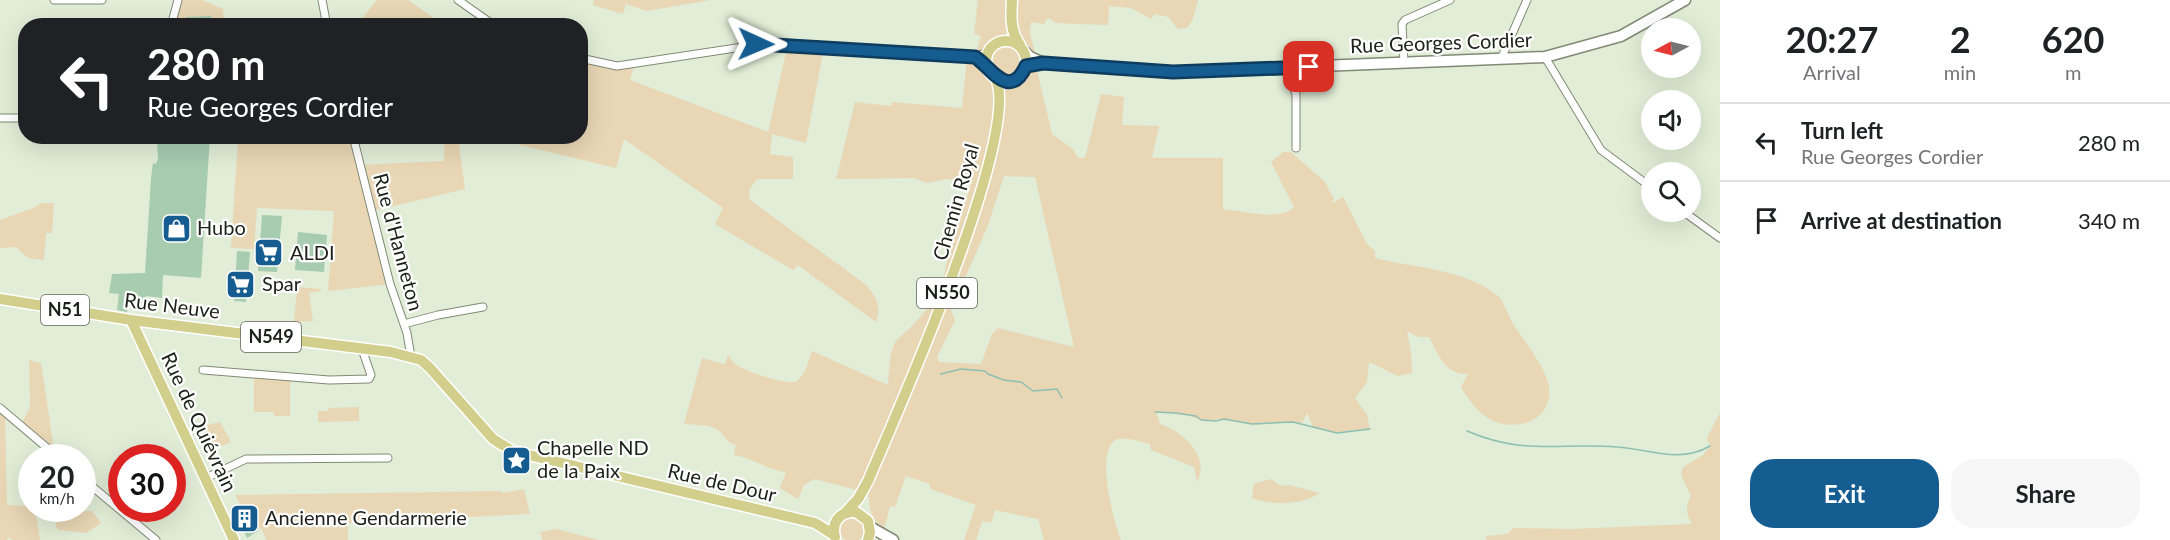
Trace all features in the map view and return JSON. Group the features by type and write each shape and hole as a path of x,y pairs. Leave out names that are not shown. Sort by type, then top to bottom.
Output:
{"main road":[{"path":"1012,0 1011,23 1014,36 1023,50 1026,66 1020,75 1012,80 995,77 986,64 991,47 1002,41 1013,41 1023,50"},
{"path":"1002,41 1011,23"},
{"name":"Chemin Royal","path":"995,77 1001,97"},
{"name":"Chemin Royal","path":"842,515 858,499 868,481 957,267 983,180 1001,97 1012,80"},
{"name":"Rue Neuve","path":"0,299 131,320 411,357"},
{"name":"Rue de Quiévrain","path":"131,320 234,540"},
{"name":"Rue de Dour","path":"411,357 424,362 493,439 512,451 815,523 836,538"},
{"name":"Chemin Royal","path":"868,481 864,506 869,524 868,540"},
{"path":"836,538 834,526 842,515 856,512 869,524"},
{"name":"Rue de Dour","path":"815,523 842,515"}],"street":[{"path":"54,0 102,0"},
{"path":"173,18 178,0"},
{"path":"322,0 325,18"},
{"path":"458,0 484,18"},
{"path":"1404,63 1402,24 1405,20 1450,0"},
{"path":"1501,59 1527,0"},
{"name":"Rue Georges Cordier","path":"1026,66 1043,63 1173,72 1545,57 1621,36 1685,0"},
{"path":"588,60 617,66 769,43 975,57 988,52"},
{"name":"Rue Georges Cordier","path":"1023,50 1030,57 1043,63"},
{"path":"975,57 986,64"},
{"path":"1545,57 1601,150 1641,180"},
{"path":"1285,68 1296,94 1296,147"},
{"path":"0,118 18,118"},
{"name":"Rue d'Hanneton","path":"355,144 411,357"},
{"path":"1698,222 1720,238"},
{"path":"404,324 483,307"},
{"path":"203,370 329,380 369,379 371,375 362,349"},
{"path":"0,408 42,444"},
{"path":"206,478 246,459 388,458"},
{"path":"96,490 156,540"},
{"path":"869,524 893,540"}],"shaded area":[{"path":"178,0 202,0 223,9 224,18 173,18"},
{"path":"377,0 408,0 434,18 362,18"},
{"path":"594,0 710,0 647,11 626,4 623,14 593,5"},
{"path":"978,0 1198,0 1193,19 1187,28 1178,29 1168,17 1155,14 1151,19 1131,8 1109,6 1108,25 1056,23 1048,18 1044,24 1031,22 1030,33 1037,61 1030,57 1011,24 1002,41 990,50 986,64 995,77 1001,96 1008,84 1020,75 1026,66 1037,70 1052,134 1073,149 1078,158 1085,158 1101,94 1124,97 1122,125 1159,126 1152,158 1223,158 1223,209 1271,215 1280,214 1294,207 1271,162 1283,152 1291,152 1325,182 1334,199 1331,204 1343,197 1367,244 1375,251 1375,258 1439,270 1484,286 1499,297 1546,376 1549,394 1543,412 1536,418 1517,425 1507,425 1490,419 1476,408 1461,387 1468,374 1448,367 1429,337 1418,337 1407,331 1412,373 1398,376 1369,362 1367,382 1355,398 1367,415 1370,429 1335,432 1321,430 1313,427 1307,413 1302,423 1257,424 1227,419 1204,421 1184,415 1156,412 1160,424 1177,432 1197,454 1200,472 1197,482 1194,467 1151,450 1150,444 1118,439 1111,445 1106,470 1110,503 1121,540 1044,540 1038,519 995,510 991,523 982,521 976,540 964,540 976,505 930,489 930,484 906,476 895,507 890,506 884,530 872,515 867,496 895,408 857,490 814,479 804,485 798,499 780,488 786,472 734,455 736,445 729,442 721,432 714,428 684,424 702,358 725,364 728,355 735,364 743,368 768,378 792,382 797,381 802,375 812,351 888,385 894,344 924,312 945,279 952,240 972,182 946,179 927,183 914,178 836,179 855,102 891,106 892,102 962,108 967,57 975,57 981,36 974,34","holes":["1004,176 1035,177 1074,347 998,328 992,334 981,364 939,362 937,357 955,320 951,310 987,228"]},
{"path":"788,44 824,47 806,143 772,134 770,154 793,157 793,179 757,179 749,190 750,200 865,284 877,302 876,322 798,265 793,270 715,224 723,208 624,139 616,168 516,144 588,144 588,61 603,64 635,63 630,80 768,132"},
{"path":"1007,46 1017,50 1021,60 1017,70 1007,74 997,70 993,60 997,50"},
{"path":"238,144 355,144 360,165 444,161 445,144 459,144 465,189 372,211 390,284 328,291 334,211 257,208 254,249 231,248"},
{"path":"42,203 54,203 52,233 46,233 44,260 28,258 16,247 0,248 0,220"},
{"path":"297,287 321,289 321,291 309,293 313,321 294,322"},
{"path":"29,360 41,363 53,444 43,444 21,425 30,407"},
{"path":"254,374 290,378 290,416 274,416 274,412 254,412"},
{"path":"359,407 359,421 318,422 318,411 328,411 328,408"},
{"path":"0,408 5,412 7,505 18,505 18,522 37,522 40,540 13,540 8,537 7,540 0,540"},
{"path":"1720,413 1720,540 1487,540 1486,536 1507,534 1514,528 1572,529 1692,524 1687,510 1691,496 1681,475 1683,467 1703,455 1710,446 1707,438"},
{"path":"220,422 231,442 209,451 194,433 203,426"},
{"path":"1271,479 1281,486 1289,485 1320,493 1305,500 1287,503 1260,501 1252,498 1254,484"},
{"path":"524,489 530,514 348,523 348,540 267,540 261,528 257,530 253,528 235,495 501,491 502,493"},
{"path":"96,516 101,523 86,533 59,530 56,522 96,522"},
{"path":"847,519 857,519 863,525 863,535 857,541 847,541 841,535 841,525"},
{"path":"556,529 599,540 543,540 540,532"}],"building":[{"path":"211,16 211,18 186,18"},
{"name":"Hubo","path":"157,144 209,144 201,278 163,275 162,298 146,296 145,308 128,306 127,312 117,310 119,294 109,293 112,274 145,273 151,178 153,163 156,164"},
{"name":"ALDI","path":"262,215 282,216 277,272 258,271"},
{"path":"298,232 327,235 324,272 295,270"},
{"name":"Spar","path":"237,251 250,252 246,302 234,301"},
{"name":"Ancienne Gendarmerie","path":"242,504 253,527 258,531 247,538 234,509"}],"waterway":[{"path":"941,374 961,369 985,371 1004,380 1021,382 1033,391 1057,389 1062,398"},
{"path":"1155,412 1196,416 1201,420 1224,419 1252,424 1293,422 1337,433 1370,429"},
{"path":"1467,431 1488,439 1525,446 1617,447 1675,455 1687,454 1710,446"}],"place":[{"name":"Hubo","path":"176,228"},
{"name":"ALDI","path":"269,253"},
{"name":"Spar","path":"241,284"},
{"name":"Chapelle ND de la Paix","path":"516,460"},
{"name":"Ancienne Gendarmerie","path":"244,518"}],"route":[{"path":"756,44 975,57 986,64 991,74 1006,81 1016,78 1026,66 1043,63 1173,72 1309,67"}]}
